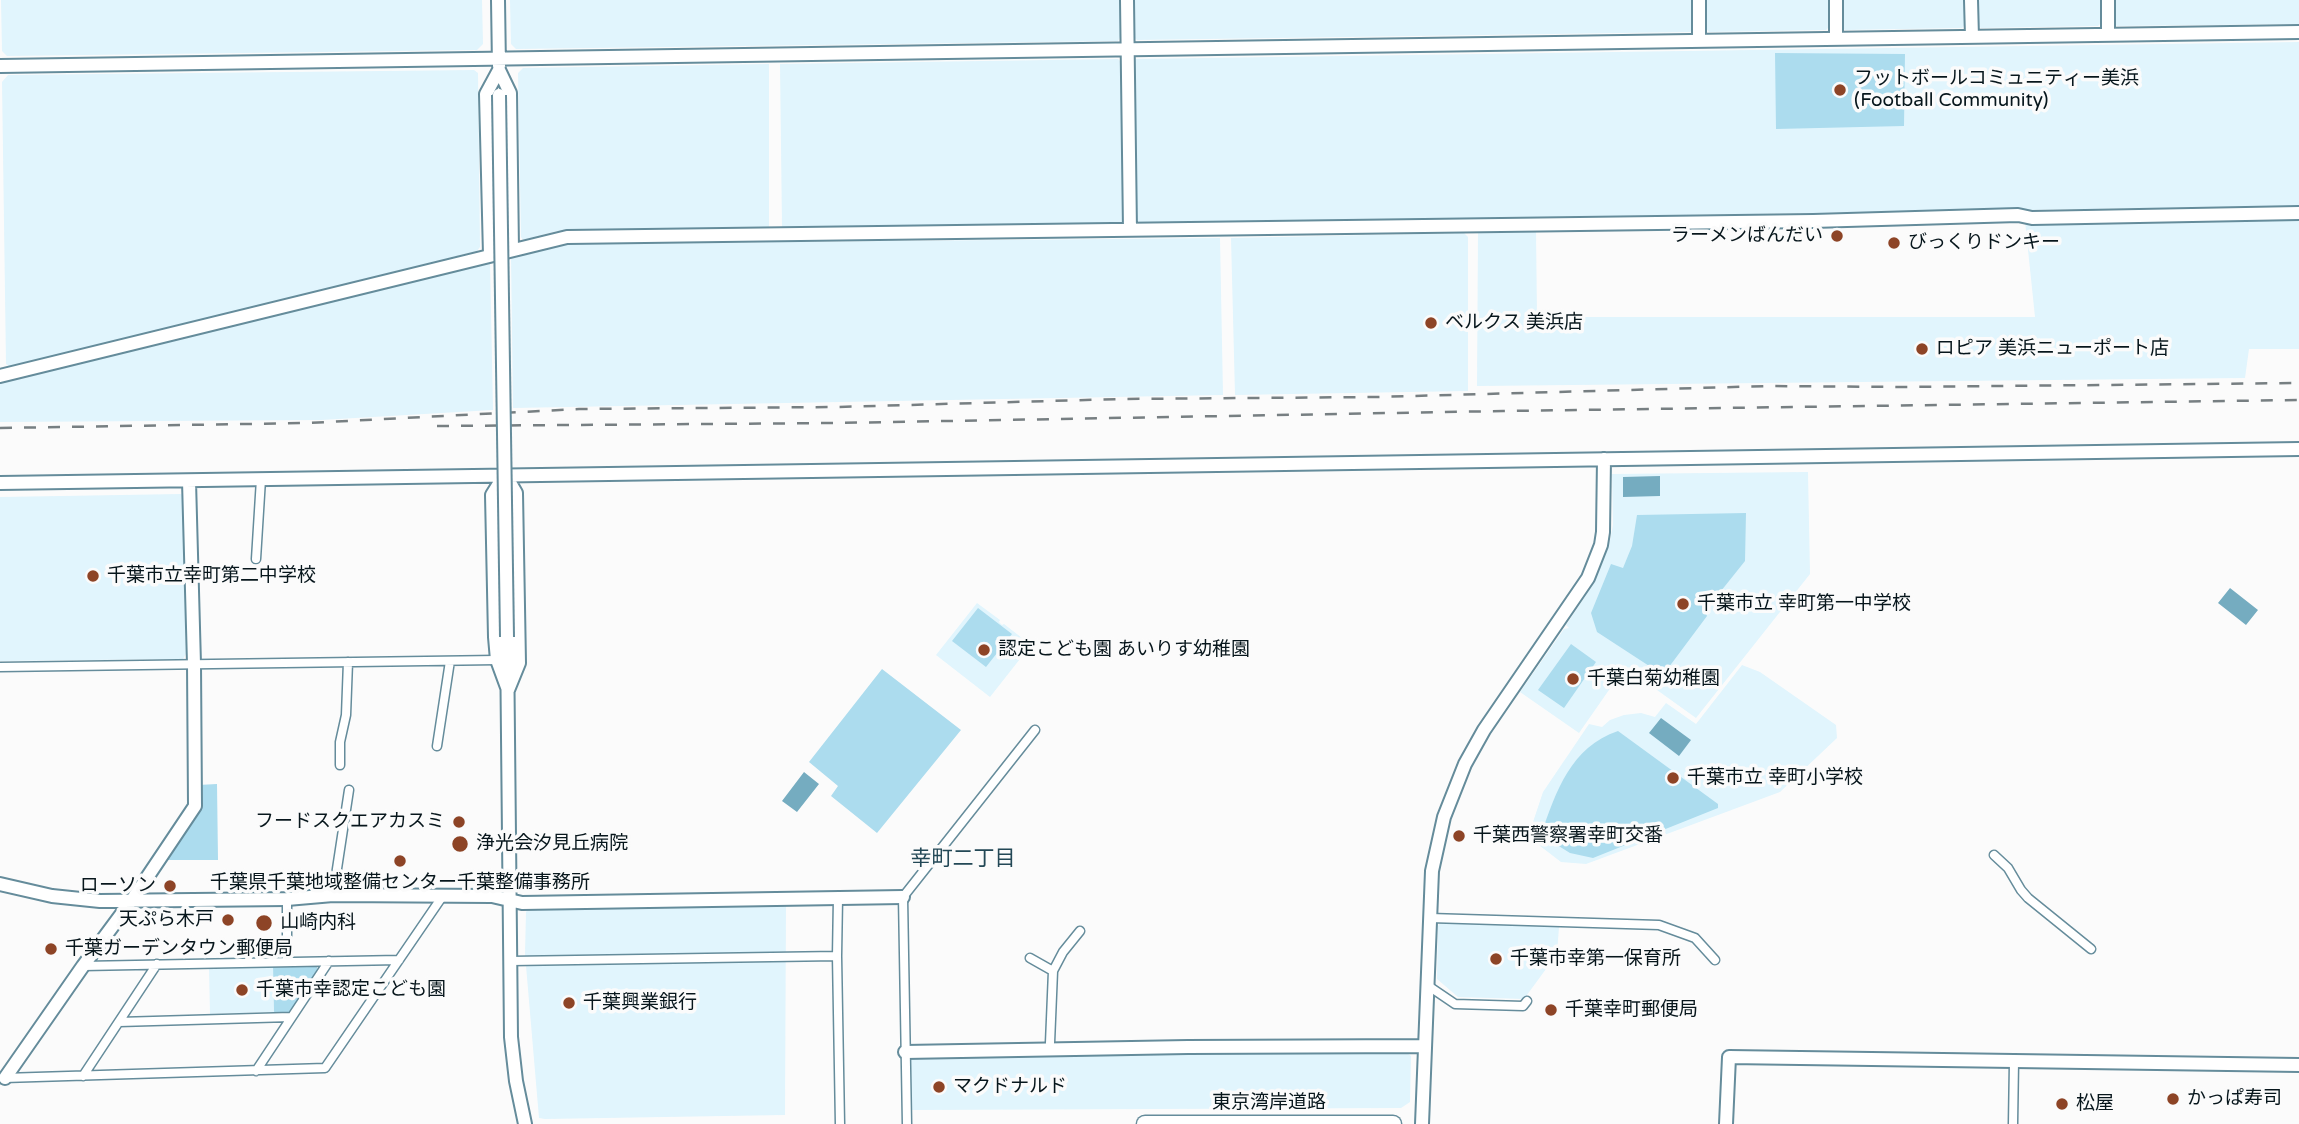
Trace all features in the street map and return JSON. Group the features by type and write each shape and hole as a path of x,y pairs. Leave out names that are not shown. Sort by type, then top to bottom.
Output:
{"highway":[{"name":"東京湾岸道路","path":"1145,1124 1394,1124"}],"street":[{"path":"498,0 512,1059 525,1124"},
{"path":"1127,0 1130,230"},
{"path":"1699,0 1699,41"},
{"path":"1836,0 1836,39"},
{"path":"1971,0 1972,37"},
{"path":"2108,0 2108,35"},
{"path":"0,66 499,64 1128,50 2299,33"},
{"path":"499,64 510,93 512,250"},
{"path":"490,255 486,94 499,64"},
{"path":"0,376 567,237 2299,213"},
{"path":"0,483 2299,449"},
{"path":"1422,1124 1432,871 1445,813 1465,764 1501,704 1580,592 1597,558 1603,532 1604,459"},
{"path":"505,474 516,493 519,663 508,690"},
{"path":"505,474 492,495 495,637 497,660 508,690"},
{"path":"256,558 261,480"},
{"path":"3,1078 132,900 195,806 189,481"},
{"path":"0,667 497,660"},
{"path":"438,746 450,661"},
{"path":"340,765 348,662"},
{"path":"907,1124 903,897 1035,730"},
{"path":"333,895 349,790"},
{"path":"1994,855 2008,868 2028,898 2091,949"},
{"path":"0,884 52,896 100,901 287,899 333,895 492,896 522,902 903,897"},
{"path":"3,1078 326,1068 442,897"},
{"path":"838,898 840,1124"},
{"path":"287,899 288,962"},
{"path":"1430,918 1659,925 1695,938 1715,960"},
{"path":"1050,1043 1053,971 1063,952 1080,931"},
{"path":"511,961 837,956"},
{"path":"1030,958 1053,971"},
{"path":"83,965 400,960"},
{"path":"256,1071 329,961"},
{"path":"83,1076 157,964"},
{"path":"1427,985 1455,1003 1523,1006 1527,1001"},
{"path":"119,1022 291,1017"},
{"path":"905,1052 1424,1046"},
{"path":"1726,1124 1729,1057 2299,1065"},
{"path":"2013,1124 2014,1062"}],"shaded area":[{"path":"1,0 482,0 483,44 477,50 7,56 2,51"},
{"path":"510,0 1120,0 1120,37 1118,41 516,49 511,44"},
{"path":"1133,0 1692,0 1693,29 1690,32 1137,40 1134,37"},
{"path":"1705,0 1828,0 1829,27 1826,30 1709,32 1706,28"},
{"path":"1841,0 1964,0 1965,25 1962,28 1845,30 1842,27"},
{"path":"1977,0 2101,0 2101,23 2098,26 1981,28 1977,25"},
{"path":"2113,0 2299,0 2299,24 2117,26 2114,23"},
{"path":"2299,42 2299,206 1140,223 1136,220 1136,59"},
{"name":"フットボールコミュニティー美浜 (Football Community)","path":"1775,53 1905,54 1904,126 1776,129"},
{"path":"1118,59 1121,62 1122,223 782,228 780,64"},
{"path":"769,64 769,228 557,231 523,240 518,73 523,68"},
{"path":"474,70 478,73 480,247 477,251 10,367 6,364 2,82 8,75"},
{"path":"2299,218 2299,349 2249,349 2245,378 1477,386 1478,231 1536,230 1537,317 2035,317 2025,221"},
{"path":"1464,233 1468,237 1468,391 1235,395 1231,238"},
{"path":"1220,238 1223,395 513,408 511,257 558,244"},
{"path":"490,261 493,410 321,420 0,422 0,383"},
{"name":"千葉市立 幸町第一中学校","path":"1808,472 1810,574 1696,718 1625,667 1579,733 1520,692 1564,629 1569,628 1566,625 1594,583 1613,525 1612,474"},
{"path":"1660,476 1660,496 1623,497 1623,477"},
{"name":"千葉市立幸町第二中学校","path":"181,494 184,497 186,654 183,659 0,661 0,497"},
{"path":"1746,513 1745,561 1705,611 1707,616 1663,675 1597,632 1591,613 1611,564 1623,568 1632,546 1637,515"},
{"path":"2230,588 2258,610 2246,625 2218,603"},
{"name":"認定こども園 あいりす幼稚園","path":"977,603 1031,645 990,697 936,655"},
{"path":"978,608 1012,634 986,667 952,641"},
{"path":"1571,644 1596,662 1564,708 1538,690"},
{"name":"千葉市立 幸町小学校","path":"1742,665 1760,672 1836,725 1837,738 1780,792 1586,864 1561,862 1531,839 1530,831 1543,792 1589,724 1602,727 1610,720 1641,713 1655,717 1666,703 1696,724"},
{"path":"882,669 961,730 877,833 831,796 838,786 809,762"},
{"path":"1661,718 1691,740 1679,756 1649,733"},
{"path":"1618,731 1718,804 1718,808 1593,858 1570,853 1541,835 1553,802 1577,759 1602,738"},
{"path":"804,772 819,784 797,812 782,801"},
{"path":"217,784 218,860 163,860 198,785"},
{"path":"786,904 785,1115 539,1118 525,954 526,912 530,907"},
{"name":"千葉市幸第一保育所","path":"1441,922 1559,927 1557,954 1524,999 1458,997 1437,979 1438,926"},
{"path":"315,964 319,971 289,1012 274,1012 273,966"},
{"name":"千葉市幸認定こども園","path":"273,966 274,1012 210,1014 209,968"},
{"path":"1406,1052 1411,1056 1410,1102 1401,1108 911,1110 912,1058"}],"railway":[{"path":"0,428 307,423 579,409 1378,397 1770,386 2299,383"},
{"path":"437,426 836,423 2299,400"}],"place":[{"name":"フットボールコミュニティー美浜 (Football Community)","path":"1840,90"},
{"name":"ラーメンばんだい","path":"1837,236"},
{"name":"びっくりドンキー","path":"1894,243"},
{"name":"ベルクス 美浜店","path":"1431,323"},
{"name":"ロピア 美浜ニューポート店","path":"1922,349"},
{"name":"千葉市立幸町第二中学校","path":"93,576"},
{"name":"千葉市立 幸町第一中学校","path":"1683,604"},
{"name":"認定こども園 あいりす幼稚園","path":"984,650"},
{"name":"千葉白菊幼稚園","path":"1573,679"},
{"name":"千葉市立 幸町小学校","path":"1673,778"},
{"name":"フードスクエアカスミ","path":"459,822"},
{"name":"千葉西警察署幸町交番","path":"1459,836"},
{"name":"浄光会汐見丘病院","path":"460,844"},
{"name":"千葉県千葉地域整備センター千葉整備事務所","path":"400,861"},
{"name":"ローソン","path":"170,886"},
{"name":"天ぷら木戸","path":"228,920"},
{"name":"山崎内科","path":"264,923"},
{"name":"千葉ガーデンタウン郵便局","path":"51,949"},
{"name":"千葉市幸第一保育所","path":"1496,959"},
{"name":"千葉市幸認定こども園","path":"242,990"},
{"name":"千葉興業銀行","path":"569,1003"},
{"name":"千葉幸町郵便局","path":"1551,1010"},
{"name":"マクドナルド","path":"939,1087"},
{"name":"かっぱ寿司","path":"2173,1099"},
{"name":"松屋","path":"2062,1104"}],"district":[{"name":"幸町二丁目","path":"963,859"}]}
